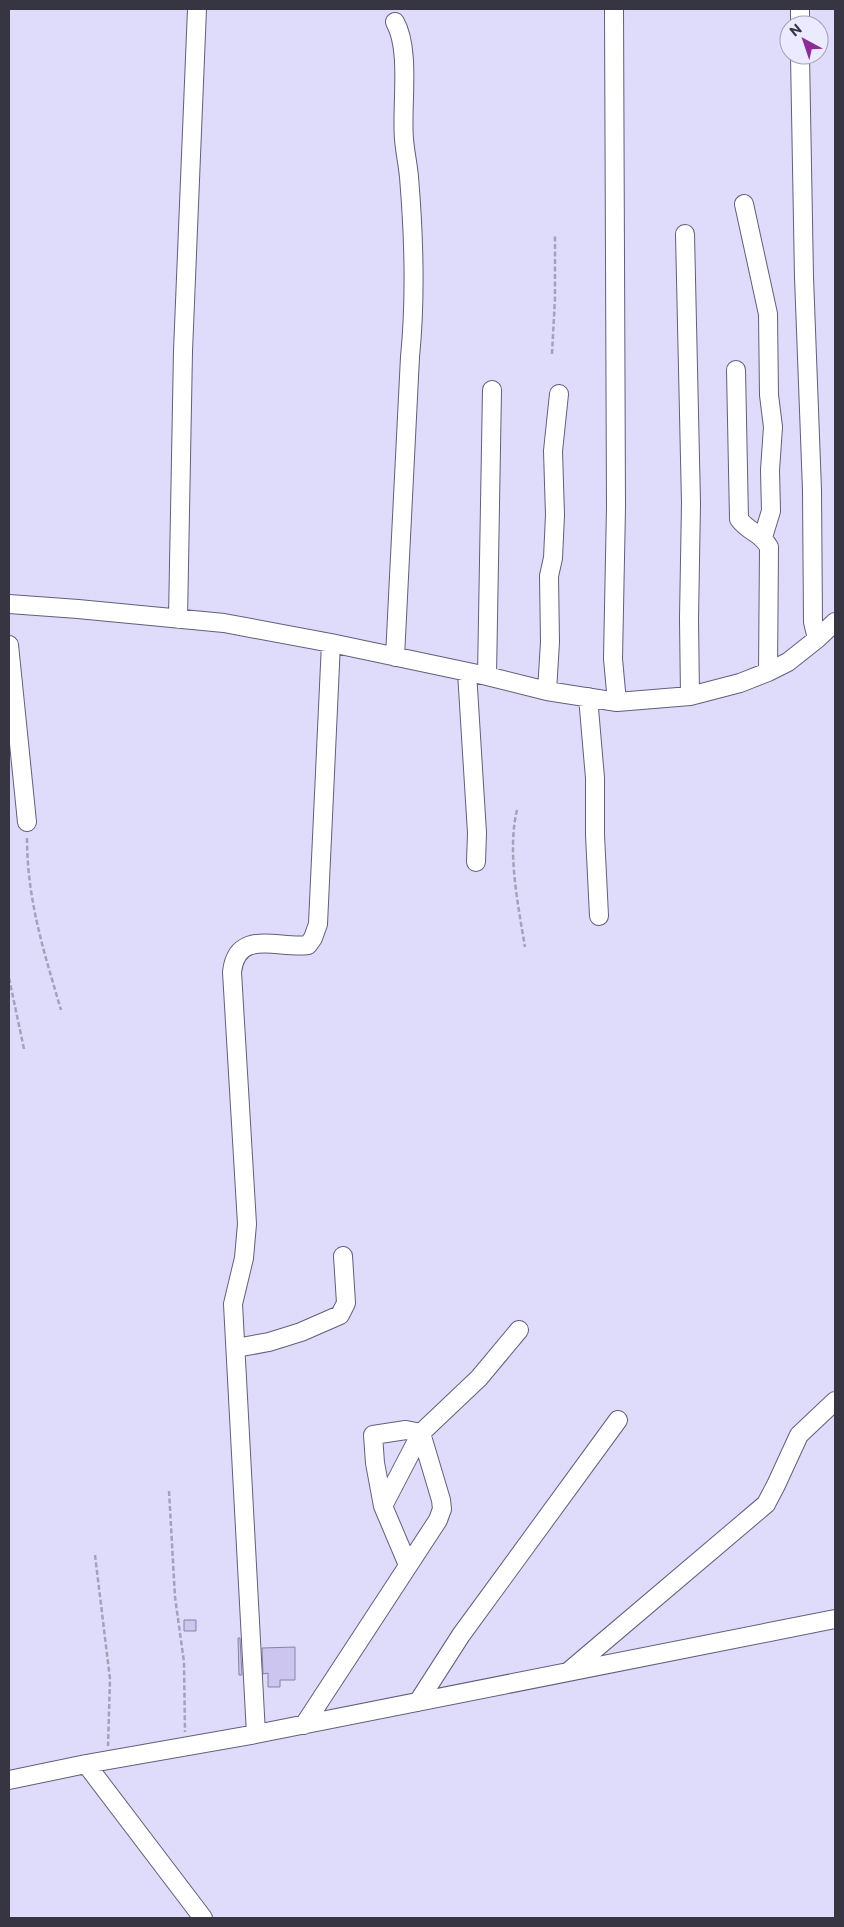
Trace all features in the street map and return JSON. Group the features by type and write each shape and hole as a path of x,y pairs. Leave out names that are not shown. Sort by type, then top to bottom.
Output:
{"street":[{"path":"178,619 183,351 196,9"},
{"path":"614,9 616,517 613,659 616,702"},
{"path":"395,22 402,39 404,56 404,140 409,175 414,267 413,323 395,657"},
{"path":"800,65 804,277 812,490 813,622 817,639"},
{"path":"744,204 768,314 769,395 772,427 771,512 763,537"},
{"path":"685,234 691,503 690,696"},
{"path":"736,370 739,518 744,526 763,537 769,547 768,672"},
{"path":"487,676 492,390"},
{"path":"547,691 550,642 549,576 555,515 553,451 559,394"},
{"path":"9,604 78,608 224,623 331,643 487,676 547,691 616,702 690,696 740,683 788,662 835,622"},
{"path":"256,1734 234,1304 244,1258 246,1224 232,972 236,955 241,948 250,944 308,945 313,938 318,924 331,643"},
{"path":"9,645 26,822"},
{"path":"467,672 477,833 476,862"},
{"path":"588,697 595,778 599,916"},
{"path":"236,1348 269,1342 301,1332 340,1315 346,1303 343,1256"},
{"path":"383,1506 421,1433 479,1378 519,1330"},
{"path":"568,1672 766,1504 799,1435 835,1401"},
{"path":"418,1702 461,1635 618,1420"},
{"path":"408,1565 383,1506 375,1463 373,1435 406,1430 421,1433"},
{"path":"304,1725 438,1520 442,1509 441,1500 421,1433"},
{"path":"9,1780 86,1764 304,1725 835,1619"},
{"path":"86,1764 203,1918"}],"path":[{"path":"552,354 555,235"},
{"path":"517,810 513,826 515,865 517,898 525,947"},
{"path":"26,822 30,892 38,936 62,1010"},
{"path":"9,978 24,1049"},
{"path":"169,1491 175,1597 184,1662 185,1746"},
{"path":"95,1554 110,1678 108,1747"}],"building":[{"path":"184,1620 196,1620 196,1631 184,1631"},
{"path":"238,1638 240,1638 242,1675 239,1675"},
{"path":"295,1647 295,1680 280,1680 280,1687 268,1687 268,1673 263,1674 262,1648"}]}
